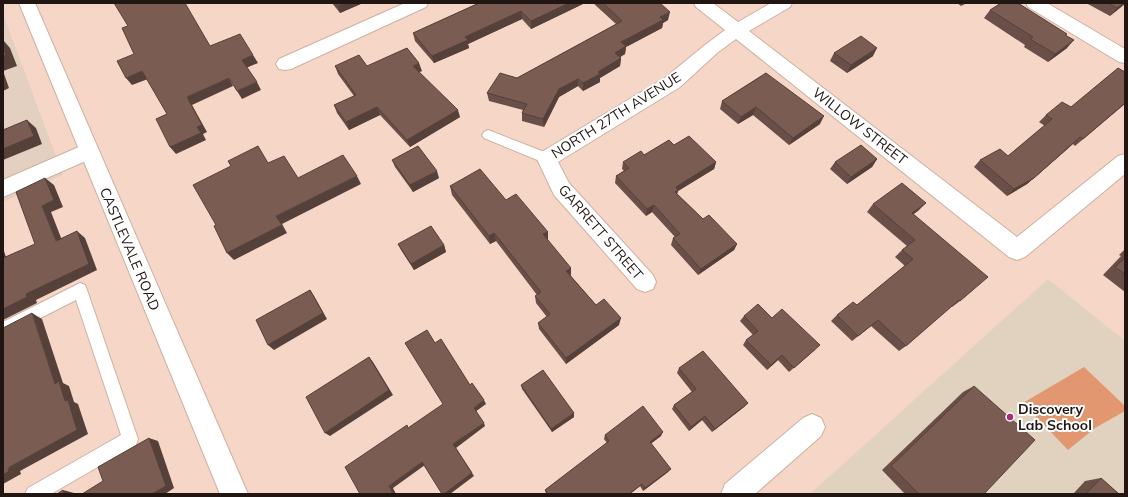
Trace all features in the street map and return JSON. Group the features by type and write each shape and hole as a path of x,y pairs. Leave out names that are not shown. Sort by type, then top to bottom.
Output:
{"street":[{"name":"CASTLEVALE ROAD","path":"27,3 88,151 234,494"},
{"path":"285,64 420,3"},
{"name":"WILLOW STREET","path":"702,3 1017,250 1125,162"},
{"name":"NORTH 27TH AVENUE","path":"547,159 673,82 711,49 737,30 784,3"},
{"path":"1034,3 1125,57"},
{"path":"3,188 88,151"},
{"name":"GARRETT STREET","path":"547,159 561,189 645,282"},
{"path":"735,494 812,428"}],"lane":[{"path":"488,135 547,159"},
{"path":"3,330 80,290 130,439 34,494"}],"shaded area":[{"path":"3,14 63,175 3,202"},
{"name":"Discovery Lab School","path":"1048,279 1125,341 1125,494 810,494"},
{"path":"1084,367 1125,406 1125,411 1095,428 1068,450 1023,403"}],"building":[{"path":"114,3 185,3 210,46 240,34 253,55 242,60 257,82 237,91 229,78 187,97 202,125 197,127 201,133 170,147 156,119 167,114 142,71 126,78 117,61 134,54 122,28 128,26"},
{"path":"335,3 344,3 338,6"},
{"path":"479,3 569,3 531,21 521,11 465,37 468,40 432,56 413,33"},
{"path":"603,3 660,3 670,12 660,17 663,20 621,42 626,46 615,53 621,58 598,72 600,74 583,83 578,79 559,89 543,119 522,113 527,104 487,93 500,73 517,78 622,21"},
{"path":"1001,3 1018,3 1074,40 1055,54 1030,39 1033,37 990,10"},
{"path":"1108,3 1124,3 1117,8"},
{"path":"861,36 877,48 851,65 834,53"},
{"path":"3,47 6,55 3,56"},
{"path":"407,48 419,63 413,66 458,110 407,140 377,107 346,122 334,105 356,95 335,66 359,55 367,66"},
{"path":"1118,68 1125,72 1125,103 1083,139 1080,137 1034,178 1014,189 980,160 1000,149 1008,156 1052,119 1046,115 1062,102 1071,107"},
{"path":"766,73 824,116 793,138 756,107 741,117 722,101"},
{"path":"27,120 34,136 3,149 3,130"},
{"path":"689,136 716,162 676,187 678,190 675,192 703,219 709,215 737,244 701,269 673,238 680,234 654,205 647,209 616,176 629,168 623,162 641,151 644,155 669,140 674,145"},
{"path":"861,145 877,159 851,177 835,162"},
{"path":"258,146 268,163 284,156 298,178 343,155 357,176 276,216 282,225 227,253 214,226 216,225 193,185 231,166 228,161"},
{"path":"418,146 437,171 410,185 392,160"},
{"path":"480,169 506,200 516,194 548,232 543,234 571,268 566,271 596,305 604,299 621,318 566,358 538,323 550,314 535,296 541,292 494,233 489,236 450,186"},
{"path":"45,178 54,200 42,206 56,241 77,231 89,264 26,294 27,297 3,309 3,258 35,244 16,192"},
{"path":"902,183 926,203 912,213 988,277 906,346 878,320 858,336 837,315 853,302 857,305 913,259 902,250 915,240 873,204"},
{"path":"431,226 444,245 411,264 398,244"},
{"path":"1125,258 1125,274 1115,267"},
{"path":"310,290 323,313 268,345 256,320"},
{"path":"758,304 772,318 782,309 820,345 794,368 782,355 771,365 746,340 758,331 744,316"},
{"path":"32,313 55,384 59,381 65,401 68,400 77,430 8,468 9,471 3,475 3,328"},
{"path":"427,330 435,343 441,339 470,385 472,383 484,400 474,408 484,423 453,444 472,473 442,494 422,462 389,486 393,494 360,494 345,467 407,425 408,428 443,404 405,343"},
{"path":"703,351 748,403 715,429 705,416 691,427 674,405 696,389 679,368"},
{"path":"369,357 389,390 325,433 306,397"},
{"path":"543,370 574,413 551,429 521,385"},
{"path":"974,386 1035,440 984,494 919,494 891,466"},
{"path":"643,406 663,432 650,442 671,469 645,488 642,484 629,494 548,494 545,490 609,441 605,435"},
{"path":"149,438 166,486 152,494 82,494 103,481 98,467"},
{"path":"1101,478 1119,494 1086,494"},
{"path":"63,490 64,494 57,494"}],"place":[{"name":"Discovery Lab School","path":"1010,417"}]}
